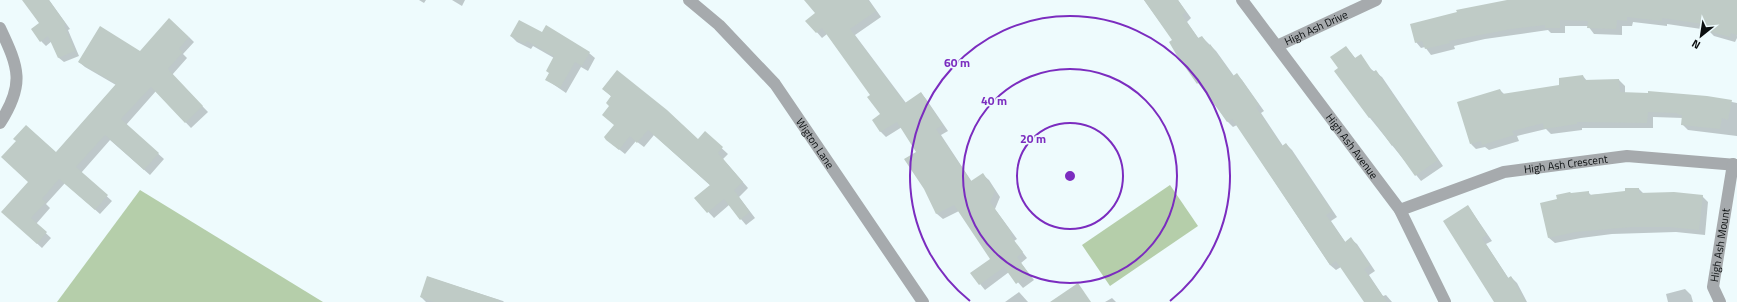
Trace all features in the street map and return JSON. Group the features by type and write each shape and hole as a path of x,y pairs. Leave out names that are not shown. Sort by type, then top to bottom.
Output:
{"street":[{"name":"Wigton Lane","path":"689,0 719,25 776,84 923,302"},
{"name":"High Ash Avenue","path":"1242,0 1400,210 1445,302"},
{"name":"High Ash Drive","path":"1277,46 1376,0"},
{"path":"0,28 14,58 18,79 13,97 0,123"},
{"name":"High Ash Crescent","path":"1400,210 1504,172 1627,156 1735,164"},
{"name":"High Ash Mount","path":"1720,302 1713,287 1735,164"}],"green space":[{"path":"1170,185 1198,226 1110,286 1082,245"},
{"path":"140,190 323,302 57,302"}],"building":[{"path":"22,0 49,0 66,24 64,25 75,51 58,58 48,36 40,42 31,29 39,23"},
{"path":"804,0 868,0 876,11 850,29 905,103 921,92 943,125 936,129 971,181 983,173 995,191 990,202 1012,233 1010,235 1023,252 1017,257 1029,274 1016,284 1004,267 979,285 970,273 990,259 954,205 936,214 924,189 904,159 916,152 897,122 880,132 872,120 880,114 867,97 870,95 822,28 816,33 805,21 815,13"},
{"path":"1144,0 1178,0 1186,12 1182,15 1198,38 1202,36 1209,46 1210,44 1233,76 1237,73 1259,105 1256,107 1282,146 1286,143 1332,211 1326,215 1345,242 1351,237 1370,265 1364,269 1387,302 1364,302 1336,261 1330,265 1232,119 1227,122 1199,82 1197,84 1169,42 1172,40"},
{"path":"1507,0 1737,0 1737,35 1731,33 1730,37 1707,31 1709,25 1662,18 1662,21 1627,17 1627,21 1617,20 1616,29 1587,28 1588,21 1560,20 1560,28 1545,28 1545,25 1511,29 1449,41 1450,43 1425,49 1422,41 1415,43 1410,24 1457,12 1456,10"},
{"path":"169,18 189,37 179,49 183,52 168,69 203,106 185,123 151,87 121,119 159,153 144,170 105,135 76,167 108,195 95,210 59,179 42,199 46,202 31,218 47,232 37,244 1,212 28,182 1,157 16,141 13,139 26,125 56,152 116,84 78,62 100,26 140,51"},
{"path":"519,20 542,32 546,25 590,52 582,66 575,62 560,88 545,80 549,73 546,71 554,56 527,41 525,44 510,36"},
{"path":"1346,46 1355,58 1361,54 1373,72 1376,70 1438,160 1415,176 1393,145 1392,146 1371,117 1369,118 1334,71 1338,68 1330,57"},
{"path":"617,70 667,110 698,139 705,131 723,147 718,153 743,182 734,190 750,212 740,220 724,199 707,213 694,198 710,185 648,130 637,143 630,136 619,150 606,140 604,137 614,125 602,115 609,106 606,103 611,96 602,89"},
{"path":"1583,75 1584,80 1619,79 1620,92 1648,93 1648,91 1707,96 1732,100 1728,120 1722,118 1720,129 1681,125 1682,115 1677,113 1648,112 1647,123 1577,122 1577,124 1544,129 1543,123 1512,131 1514,135 1482,145 1481,141 1470,144 1457,102 1500,89 1502,94 1559,85 1559,78"},
{"path":"1625,188 1639,188 1639,193 1674,192 1703,195 1699,230 1669,227 1632,227 1575,232 1548,238 1540,203 1557,199 1556,195 1570,192 1589,191 1589,195 1625,191"},
{"path":"1468,205 1487,235 1482,238 1508,278 1511,276 1526,302 1494,302 1443,221"},
{"path":"427,276 499,300 499,302 434,302 420,297"},
{"path":"1078,283 1091,302 1050,302"}]}
